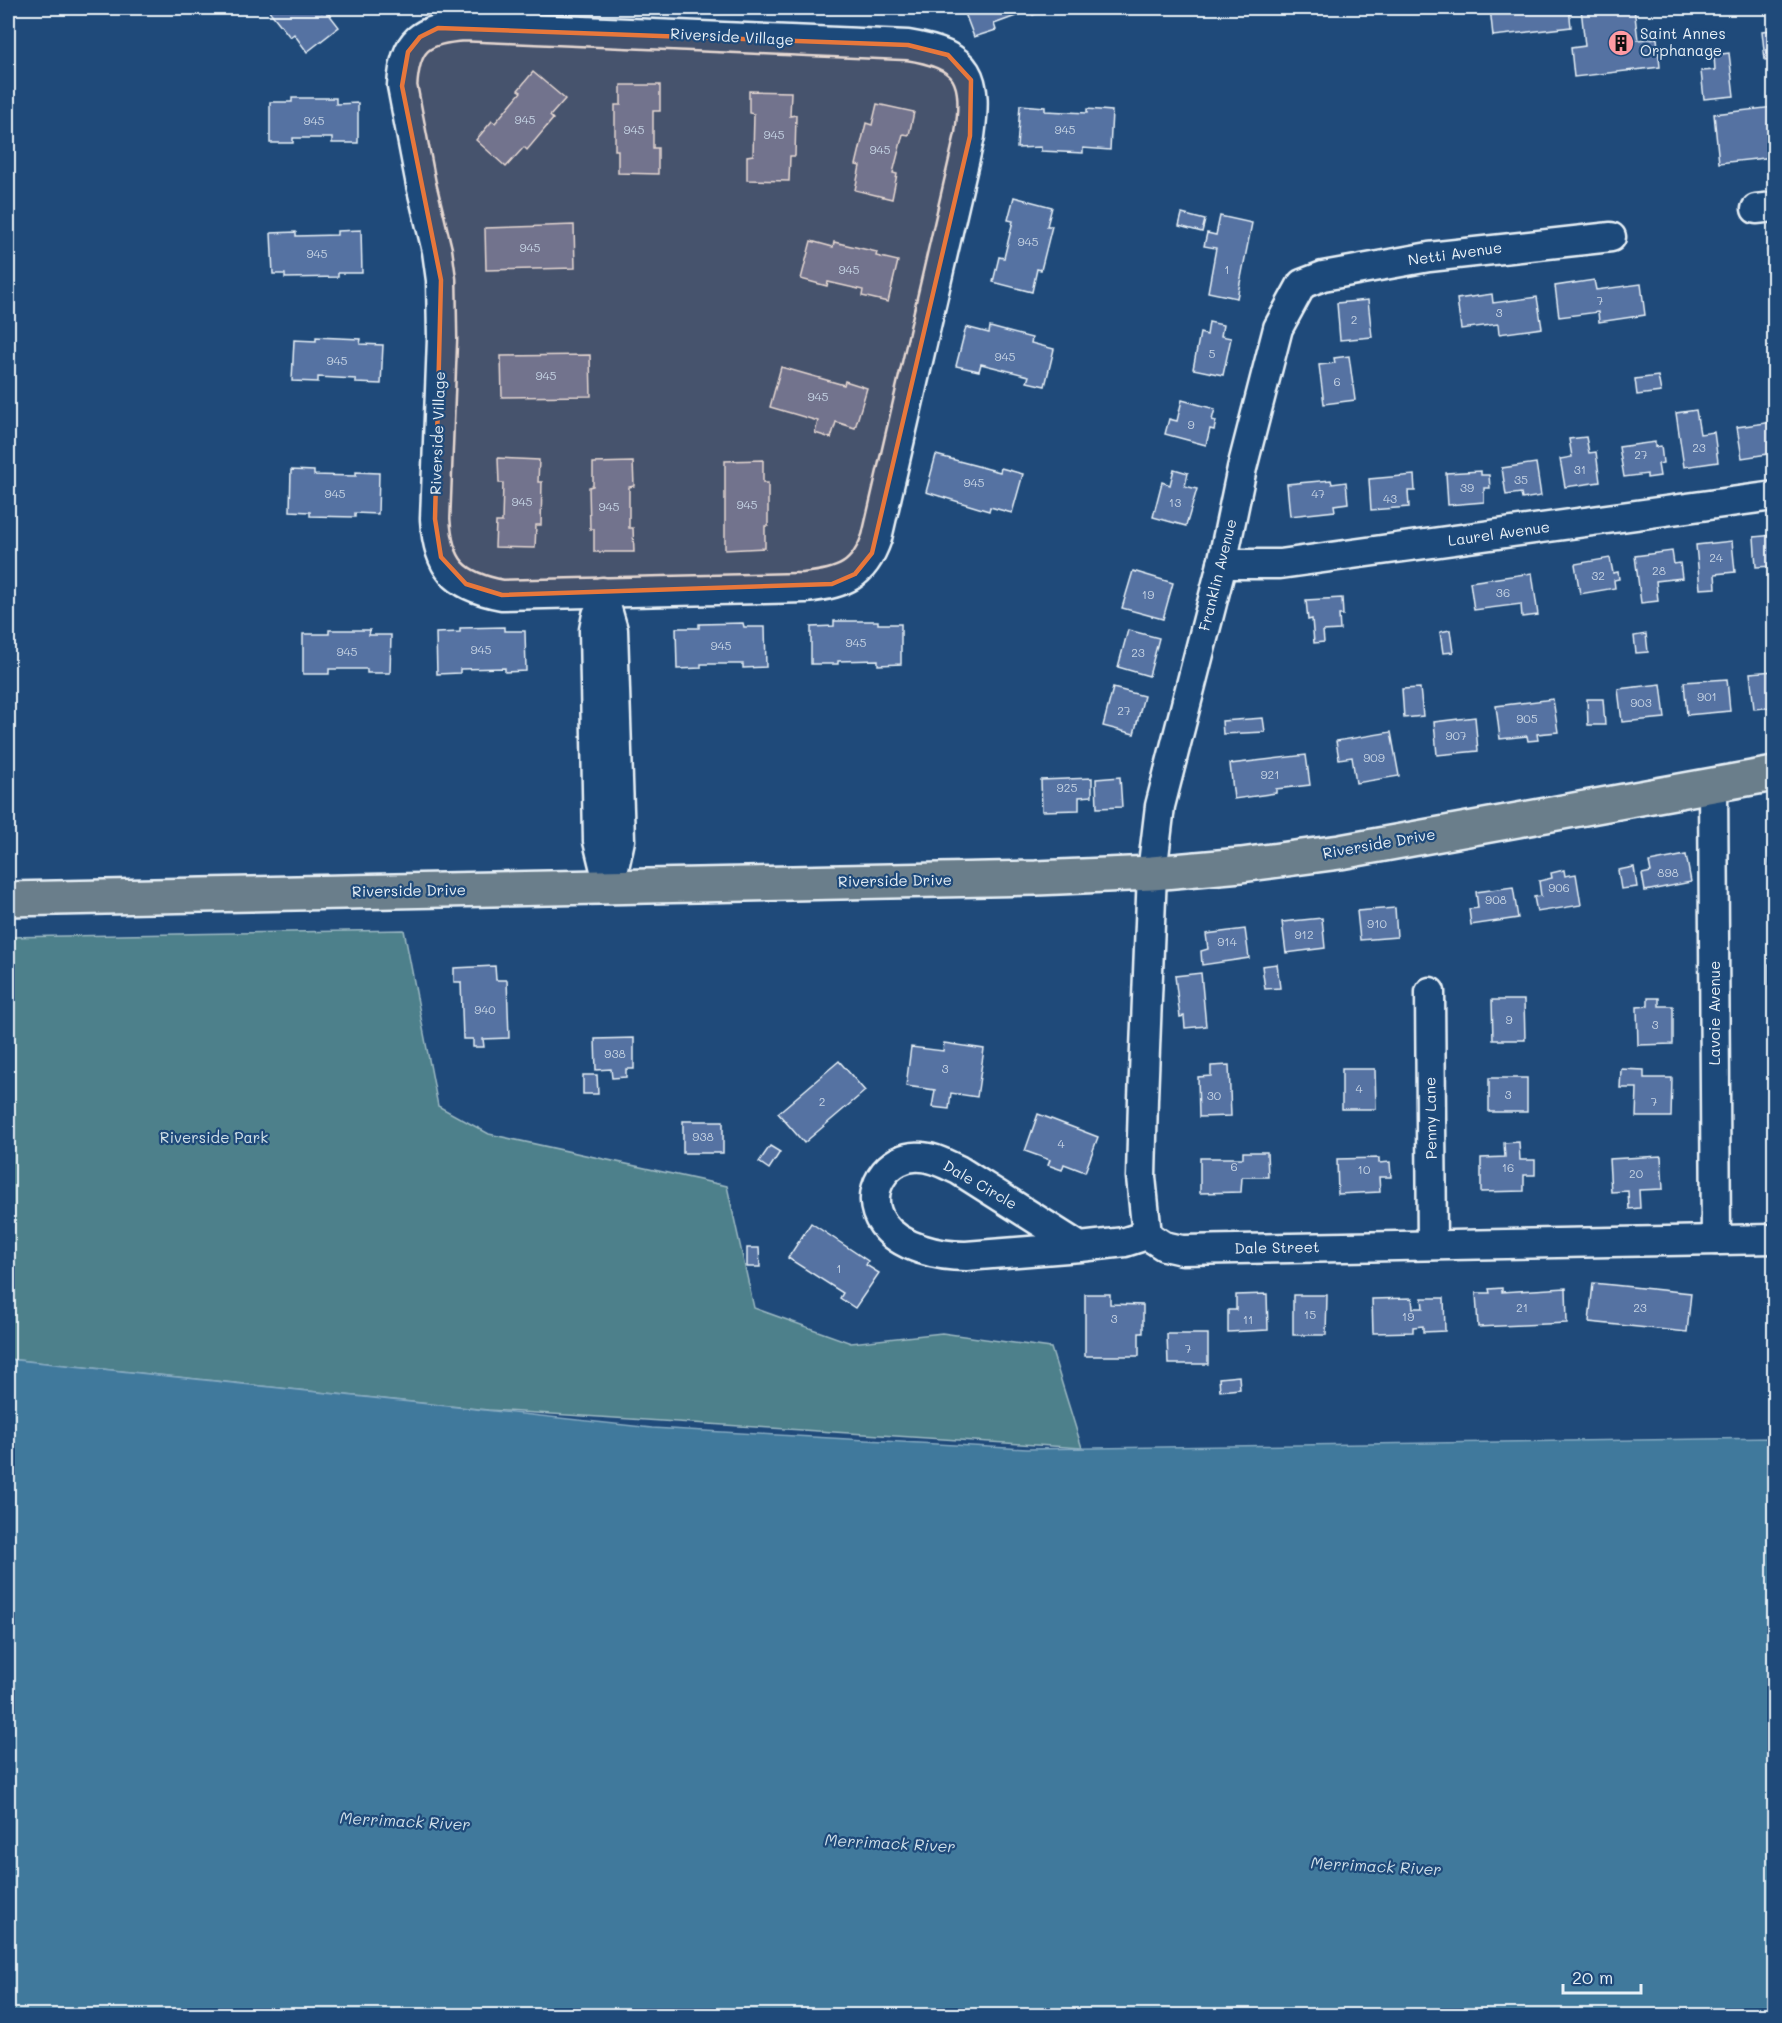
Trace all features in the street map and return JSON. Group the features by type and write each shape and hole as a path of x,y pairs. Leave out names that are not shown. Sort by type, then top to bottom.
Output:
{"main road":[{"name":"Riverside Drive","path":"8,900 1036,878 1152,873 1241,865 1340,852 1774,774"}],"street":[{"name":"Riverside Village","path":"464,26 908,45 948,55 962,65 971,80 974,98 970,136 877,538 864,566 844,580 817,587 602,592 502,595 486,592 466,584 451,571 441,557 437,544 435,519 443,309 437,251 402,86 408,52 420,37 438,28 464,26"},
{"name":"Netti Avenue","path":"1302,284 1323,276 1429,257 1611,237"},
{"name":"Franklin Avenue","path":"1152,873 1160,806 1222,564 1242,468 1278,328 1302,284"},
{"name":"Laurel Avenue","path":"1222,564 1280,564 1774,496"},
{"path":"602,592 594,630 597,830 610,887"},
{"name":"Lavoie Avenue","path":"1713,786 1716,1240"},
{"path":"1147,1235 1141,1178 1152,873"},
{"name":"Penny Lane","path":"1430,992 1432,1245"},
{"name":"Dale Circle","path":"1080,1247 983,1185 945,1163 930,1158 912,1157 896,1163 883,1174 876,1190 876,1207 883,1223 895,1235 931,1252 950,1256 1080,1247 1125,1242 1147,1235"},
{"name":"Dale Street","path":"1147,1235 1164,1246 1182,1250 1774,1239"}],"highlighted area":[{"path":"438,28 908,45 948,55 971,80 970,136 872,553 855,574 832,584 502,595 466,584 441,557 435,519 441,280 402,86 408,52 420,37"}],"green space":[{"name":"Riverside Park","path":"404,930 438,1106 489,1134 727,1186 754,1308 851,1343 942,1333 1051,1348 1082,1448 488,1410 8,1359 8,937"}],"water":[{"name":"Merrimack River","path":"8,1359 652,1428 1027,1449 1774,1438 1774,2015 8,2015"}],"building":[{"path":"267,8 319,8 322,12 325,9 339,27 307,52 294,34 290,37"},
{"path":"963,8 1052,8 1033,15 1032,10 994,24 996,30 974,37"},
{"path":"1490,8 1569,8 1571,27 1493,36"},
{"name":"Saint Annes Orphanage","path":"1581,8 1634,8 1638,40 1657,38 1660,67 1574,77 1571,48 1585,46"},
{"path":"1774,30 1774,59 1765,60 1762,31"},
{"path":"1729,53 1734,96 1704,99 1701,71 1715,70 1714,55"},
{"path":"533,72 565,99 550,116 553,119 527,150 524,147 506,167 476,140 492,121 495,123 521,92 518,90"},
{"path":"621,85 660,85 660,111 653,111 653,148 658,148 658,174 618,173 618,150 615,150 615,105 621,105"},
{"path":"749,91 791,92 790,116 796,115 795,156 790,156 789,181 747,180 747,156 753,155 754,114 749,113"},
{"path":"292,98 336,98 336,104 358,103 358,143 332,143 332,138 293,138 293,143 270,143 270,102 292,102"},
{"path":"877,104 914,112 909,135 903,134 893,173 897,174 892,199 855,190 860,166 856,165 866,123 872,125"},
{"path":"1020,105 1045,107 1045,111 1087,113 1087,109 1112,111 1110,150 1083,148 1083,153 1041,151 1041,147 1017,148"},
{"path":"1774,107 1774,157 1719,163 1714,114"},
{"path":"1014,197 1052,207 1047,226 1052,226 1041,270 1037,269 1032,292 993,282 999,257 1004,258 1013,221 1008,220"},
{"path":"1182,214 1205,220 1202,232 1179,226"},
{"path":"1220,216 1252,223 1237,298 1208,292 1216,248 1204,246 1207,233 1216,235"},
{"path":"574,225 575,268 486,270 485,228"},
{"path":"361,230 362,273 338,273 338,277 285,278 285,274 273,274 271,233 296,232 296,236 337,235 337,231"},
{"path":"811,241 833,247 834,242 877,252 876,256 898,261 888,302 862,296 863,290 828,282 827,286 801,279"},
{"path":"1774,249 1774,279 1772,280 1767,250"},
{"path":"1594,280 1596,290 1641,284 1645,315 1599,322 1598,312 1559,317 1555,286"},
{"path":"1492,294 1493,303 1537,297 1542,328 1499,334 1498,324 1461,329 1457,299"},
{"path":"1368,300 1372,337 1340,340 1337,303"},
{"path":"1209,322 1223,325 1221,336 1231,338 1223,375 1193,369 1200,333 1207,335"},
{"path":"966,327 989,333 990,327 1032,338 1031,343 1054,349 1045,386 1027,382 1029,376 981,364 979,371 956,366"},
{"path":"316,337 361,339 360,344 383,345 381,384 356,383 356,379 318,377 318,382 292,381 294,340 316,341"},
{"path":"590,355 591,396 502,397 501,356"},
{"path":"1349,356 1355,400 1324,404 1319,365 1335,363 1334,358"},
{"path":"781,367 844,385 845,381 867,388 855,428 836,422 831,438 815,433 818,421 770,407"},
{"path":"1658,376 1661,392 1637,395 1635,379"},
{"path":"1182,400 1215,409 1212,420 1216,421 1214,430 1210,429 1206,445 1165,434 1169,419 1177,421"},
{"path":"1696,410 1700,434 1714,432 1718,462 1684,467 1676,413"},
{"path":"1773,422 1774,453 1742,458 1737,427"},
{"path":"1586,437 1589,453 1596,452 1600,482 1565,487 1560,459 1572,457 1569,439"},
{"path":"1655,442 1655,447 1661,446 1663,463 1658,464 1660,476 1647,478 1647,474 1624,477 1619,447"},
{"path":"936,455 1000,472 1001,468 1023,474 1012,513 990,507 989,511 926,492"},
{"path":"498,458 539,460 538,482 542,482 541,525 536,525 535,548 495,547 496,522 502,522 503,483 499,483"},
{"path":"763,460 763,483 768,483 768,526 765,526 765,548 725,550 725,461"},
{"path":"633,462 634,486 629,487 629,528 633,528 634,552 594,552 594,529 590,529 589,487 593,486 593,463"},
{"path":"1536,463 1541,496 1522,499 1521,493 1506,495 1502,468"},
{"path":"1174,469 1188,473 1185,486 1197,489 1186,526 1153,517 1162,482 1170,485"},
{"path":"291,470 314,471 314,475 356,476 356,472 379,473 378,514 355,513 355,517 310,516 310,512 290,511"},
{"path":"1481,471 1481,475 1489,475 1490,488 1484,488 1484,502 1448,505 1446,473"},
{"path":"1414,475 1415,491 1408,491 1409,507 1371,510 1369,479"},
{"path":"1331,480 1332,484 1346,482 1348,503 1334,505 1335,511 1290,516 1287,484"},
{"path":"1774,535 1774,566 1756,567 1754,537"},
{"path":"1732,541 1735,572 1715,574 1716,588 1700,589 1696,545"},
{"path":"1672,551 1674,564 1680,563 1682,578 1656,581 1658,601 1641,603 1635,556"},
{"path":"1610,558 1613,573 1618,572 1619,579 1614,580 1615,588 1580,594 1575,564"},
{"path":"1133,571 1173,583 1163,619 1122,608"},
{"path":"1532,573 1538,615 1522,617 1521,604 1474,610 1470,582"},
{"path":"1342,598 1343,615 1339,615 1340,630 1323,631 1324,642 1314,643 1312,619 1308,620 1306,600"},
{"path":"834,621 878,621 878,624 901,624 901,664 878,665 878,660 811,664 811,627 834,626"},
{"path":"743,623 744,627 765,627 766,667 743,668 743,664 701,664 701,668 677,669 676,628 699,628 699,624"},
{"path":"504,627 504,631 525,631 526,671 505,672 505,668 460,669 460,673 437,674 436,633 460,632 460,628"},
{"path":"329,630 370,630 369,635 391,635 390,673 367,673 367,669 329,669 329,674 303,674 303,634 329,634"},
{"path":"1128,630 1159,638 1149,676 1118,667"},
{"path":"1450,630 1453,652 1443,653 1440,632"},
{"path":"1646,634 1648,652 1636,653 1634,636"},
{"path":"1774,671 1774,707 1754,709 1750,673"},
{"path":"1727,679 1730,711 1687,715 1684,682"},
{"path":"1661,684 1665,718 1622,722 1618,689"},
{"path":"1113,688 1144,696 1134,734 1103,726"},
{"path":"1420,688 1423,716 1404,718 1402,689"},
{"path":"1553,699 1558,732 1537,734 1538,740 1528,741 1527,736 1500,739 1496,706"},
{"path":"1587,699 1603,699 1605,725 1588,725"},
{"path":"1475,717 1478,751 1437,755 1434,722"},
{"path":"1263,718 1265,732 1223,734 1222,721"},
{"path":"1391,732 1399,776 1356,783 1352,757 1339,759 1336,741"},
{"path":"1306,755 1310,785 1276,789 1276,793 1234,799 1230,764"},
{"path":"1120,777 1122,807 1097,808 1096,779"},
{"path":"1092,778 1092,796 1079,797 1079,810 1042,811 1041,780"},
{"path":"1768,843 1774,843 1774,878 1770,879"},
{"path":"1686,855 1691,882 1645,891 1642,874 1651,872 1649,862"},
{"path":"1634,867 1637,887 1621,889 1618,870"},
{"path":"1564,870 1565,876 1576,874 1581,905 1537,912 1534,897 1541,896 1539,881 1552,878 1551,873"},
{"path":"1513,887 1518,918 1471,925 1469,909 1478,908 1476,892"},
{"path":"1395,908 1397,937 1360,940 1357,911"},
{"path":"1322,918 1325,948 1286,953 1282,922"},
{"path":"1245,929 1249,958 1202,965 1201,951 1208,949 1206,934"},
{"path":"1277,964 1280,988 1265,989 1262,966"},
{"path":"1769,964 1774,964 1774,991 1769,990"},
{"path":"495,966 496,980 507,980 509,1038 483,1039 484,1047 473,1047 473,1039 463,1039 461,982 454,982 454,968"},
{"path":"1201,973 1206,1026 1185,1028 1184,1016 1180,1017 1175,976"},
{"path":"1648,998 1659,998 1659,1006 1673,1006 1673,1044 1638,1045 1637,1007 1648,1006"},
{"path":"1492,1000 1524,1000 1525,1040 1493,1040"},
{"path":"634,1038 634,1069 626,1069 626,1077 612,1078 611,1069 596,1070 595,1039"},
{"path":"944,1043 984,1049 977,1097 951,1093 949,1109 932,1107 935,1090 906,1086 911,1047 943,1051"},
{"path":"839,1061 865,1091 804,1143 778,1113"},
{"path":"1229,1065 1231,1116 1199,1117 1198,1077 1211,1076 1211,1066"},
{"path":"1342,1069 1375,1069 1376,1109 1342,1109"},
{"path":"1621,1069 1644,1070 1644,1078 1672,1078 1671,1117 1636,1117 1637,1088 1620,1088"},
{"path":"583,1075 597,1075 598,1094 583,1094"},
{"path":"1489,1078 1527,1078 1527,1112 1489,1112"},
{"path":"1038,1114 1098,1137 1085,1172 1064,1164 1062,1170 1048,1165 1050,1160 1025,1151"},
{"path":"683,1121 723,1121 723,1153 683,1153"},
{"path":"1519,1142 1520,1160 1535,1160 1535,1175 1524,1175 1524,1191 1481,1192 1481,1158 1505,1157 1504,1143"},
{"path":"770,1146 780,1152 769,1169 759,1162"},
{"path":"1243,1152 1267,1152 1268,1177 1242,1177 1241,1192 1200,1193 1200,1158 1243,1158"},
{"path":"1661,1156 1663,1189 1639,1190 1640,1208 1629,1209 1628,1191 1611,1192 1609,1159"},
{"path":"1379,1158 1379,1163 1390,1162 1391,1177 1379,1177 1380,1192 1338,1194 1337,1159"},
{"path":"811,1223 868,1261 866,1265 879,1273 855,1308 840,1298 843,1293 788,1258"},
{"path":"747,1248 759,1248 760,1267 747,1267"},
{"path":"1593,1283 1691,1293 1687,1332 1589,1322"},
{"path":"1502,1288 1502,1292 1566,1288 1567,1323 1478,1327 1476,1293 1490,1293 1489,1289"},
{"path":"1085,1294 1110,1294 1110,1304 1143,1305 1143,1333 1139,1333 1139,1356 1085,1356"},
{"path":"1267,1294 1268,1330 1228,1332 1228,1310 1236,1310 1236,1295"},
{"path":"1293,1295 1327,1295 1326,1335 1293,1335"},
{"path":"1412,1298 1413,1308 1423,1308 1422,1298 1444,1298 1445,1331 1423,1332 1423,1326 1413,1327 1413,1332 1373,1333 1372,1299"},
{"path":"1167,1334 1208,1334 1208,1364 1168,1364"},
{"path":"1239,1376 1240,1389 1220,1391 1219,1378"}],"place":[{"name":"Saint Annes Orphanage","path":"1621,43"}]}
